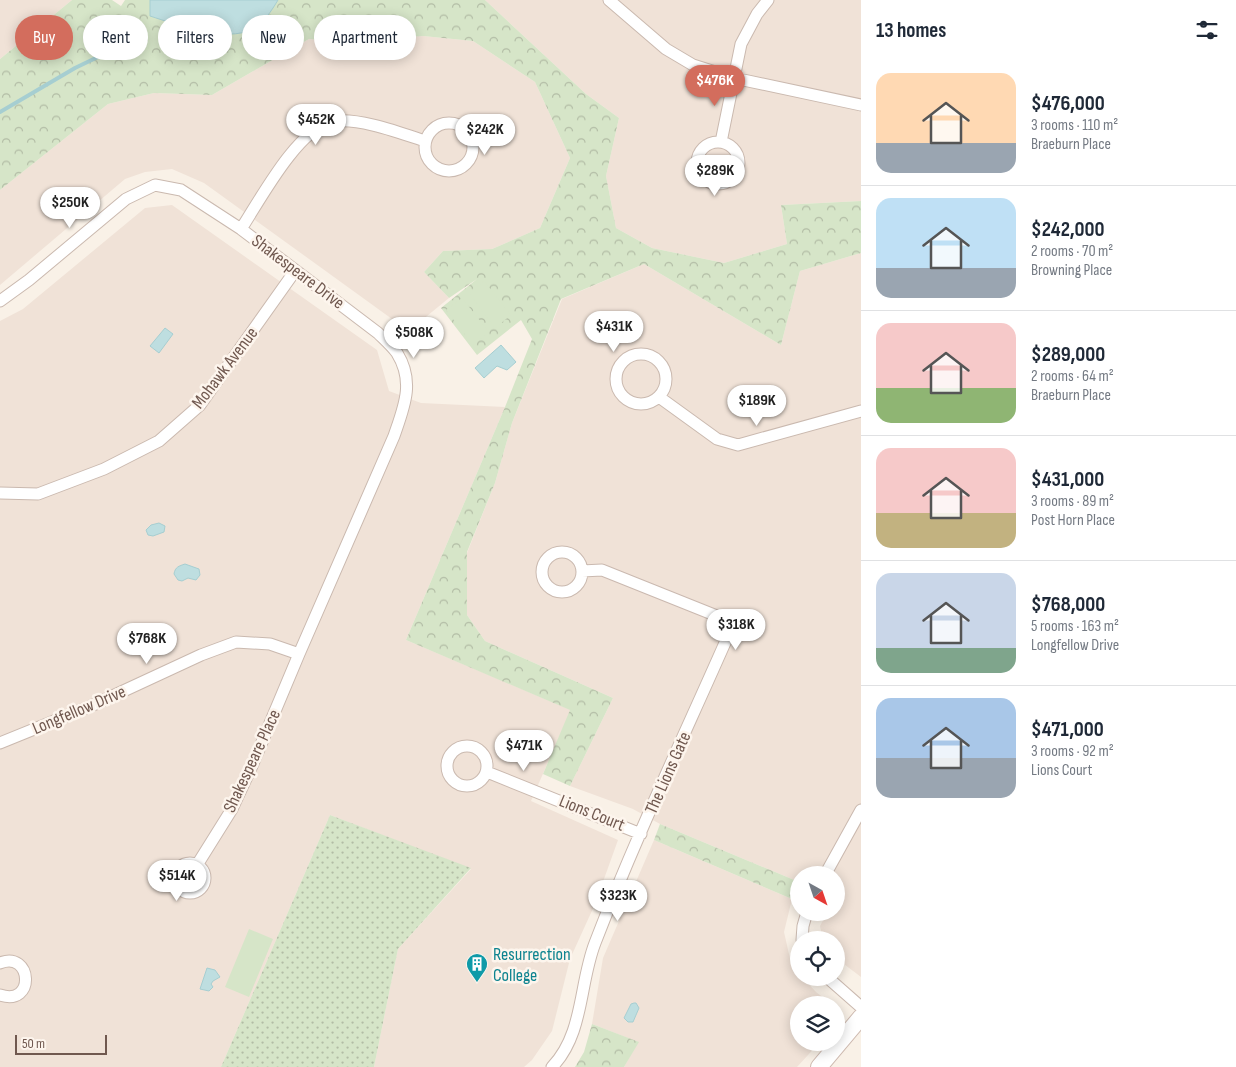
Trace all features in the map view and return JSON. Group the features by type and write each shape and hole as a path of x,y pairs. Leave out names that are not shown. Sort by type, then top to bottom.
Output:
{"main road":[{"path":"819,1067 861,1017"}],"street":[{"path":"609,0 666,49 693,65 734,78 861,105"},
{"path":"721,142 741,44 757,14 768,0"},
{"path":"241,229 290,156 303,139 318,127 332,122 356,122 393,130 425,141"},
{"path":"448,122 458,124 466,129 470,136 473,150 467,164 460,169 442,171 428,161 424,149 425,141 429,132 436,126 448,122"},
{"name":"Shakespeare Drive","path":"0,301 29,280 126,199 154,185 182,190 241,229 295,272 378,333 396,352 406,374 406,401 394,436 299,654"},
{"name":"Mohawk Avenue","path":"0,493 38,494 104,469 159,441 200,405 295,272"},
{"path":"640,354 649,355 663,366 666,379 665,388 660,397 642,405 633,403 622,396 617,388 616,380 617,372 624,361 640,354"},
{"path":"660,397 717,439 738,445 861,412"},
{"name":"The Lions Gate","path":"552,1067 568,1048 574,1031 587,968 594,945 728,636 726,626 717,616 602,570 582,571"},
{"name":"Longfellow Drive","path":"0,743 90,706 201,655 236,642 270,644 299,654"},
{"name":"Shakespeare Place","path":"197,865 232,809 299,654"},
{"name":"Lions Court","path":"487,772 641,834"},
{"path":"830,866 861,810"},
{"path":"0,963 5,961 16,963 25,971 26,984 18,994 6,997 0,995"},
{"path":"837,986 861,1007"}],"shaded area":[{"path":"0,0 72,0 54,15 15,15 15,47 0,59"},
{"path":"485,0 861,0 861,201 781,205 787,244 724,263 652,248 616,228 606,176 619,118 586,94"},
{"path":"416,37 473,41 535,82 570,158 540,228 492,249 443,251 424,272 449,298 405,334 392,319 204,183 172,169 145,172 125,179 0,285 0,190 108,104 154,93 212,95 273,60 304,60 304,42 309,39 314,39 314,60 416,60"},
{"path":"172,205 377,350 389,391 421,403 505,407 406,640 571,710 531,801 618,840 595,904 570,959 552,1031 532,1060 524,1067 374,1067 398,949 471,869 330,815 221,1067 0,1067 0,321 23,309 145,208"},
{"path":"861,253 861,977 845,965 845,931 821,931 820,926 823,921 845,921 845,866 790,866 790,878 660,824 633,809 570,786 613,698 485,641 467,615 467,553 495,483 512,423 562,299 644,264 781,345 800,271"},
{"path":"654,840 790,898 790,907 784,932 790,959 790,986 810,986 821,996 790,996 790,1051 812,1051 797,1067 624,1067 638,1042 592,1024 603,958"}],"green space":[{"path":"72,0 112,0 121,6 125,0 485,0 586,94 619,118 606,176 616,228 652,248 724,263 787,244 781,205 861,201 861,253 800,271 781,345 644,264 561,299 512,423 495,483 467,552 467,615 485,641 613,698 570,786 543,774 570,710 406,640 532,339 521,320 477,355 441,308 477,279 449,298 424,272 443,251 492,249 540,228 570,158 535,82 473,41 416,37 416,15 314,15 314,39 309,39 304,42 304,15 242,15 242,60 273,60 212,95 154,93 108,104 0,190 0,59 15,47 15,60 73,60 73,15 54,15"},
{"path":"484,281 511,315 495,328 469,293"},
{"path":"462,298 489,332 473,345 446,310"},
{"path":"330,815 471,868 398,949 374,1067 221,1067"},
{"path":"660,824 790,878 790,898 654,840"},
{"path":"249,929 273,939 249,997 225,987"},
{"path":"592,1024 639,1042 624,1067 575,1067 584,1052"}],"water":[{"path":"150,0 278,0 268,15 242,15 242,33 232,34 232,15 158,15 158,19 150,16"},
{"path":"165,328 173,334 159,353 150,346"},
{"path":"501,345 516,362 507,370 497,366 484,378 475,368"},
{"path":"159,523 165,526 164,532 153,536 148,535 146,530 151,525"},
{"path":"185,564 199,569 200,575 196,580 188,578 182,581 178,580 174,574 175,570"},
{"path":"207,968 215,970 220,977 213,981 211,984 213,987 209,991 200,989"},
{"path":"634,1003 639,1008 633,1022 628,1022 624,1018 631,1004"}],"waterway":[{"path":"0,112 92,60"}],"place":[{"name":"Resurrection College","path":"477,983"}]}
